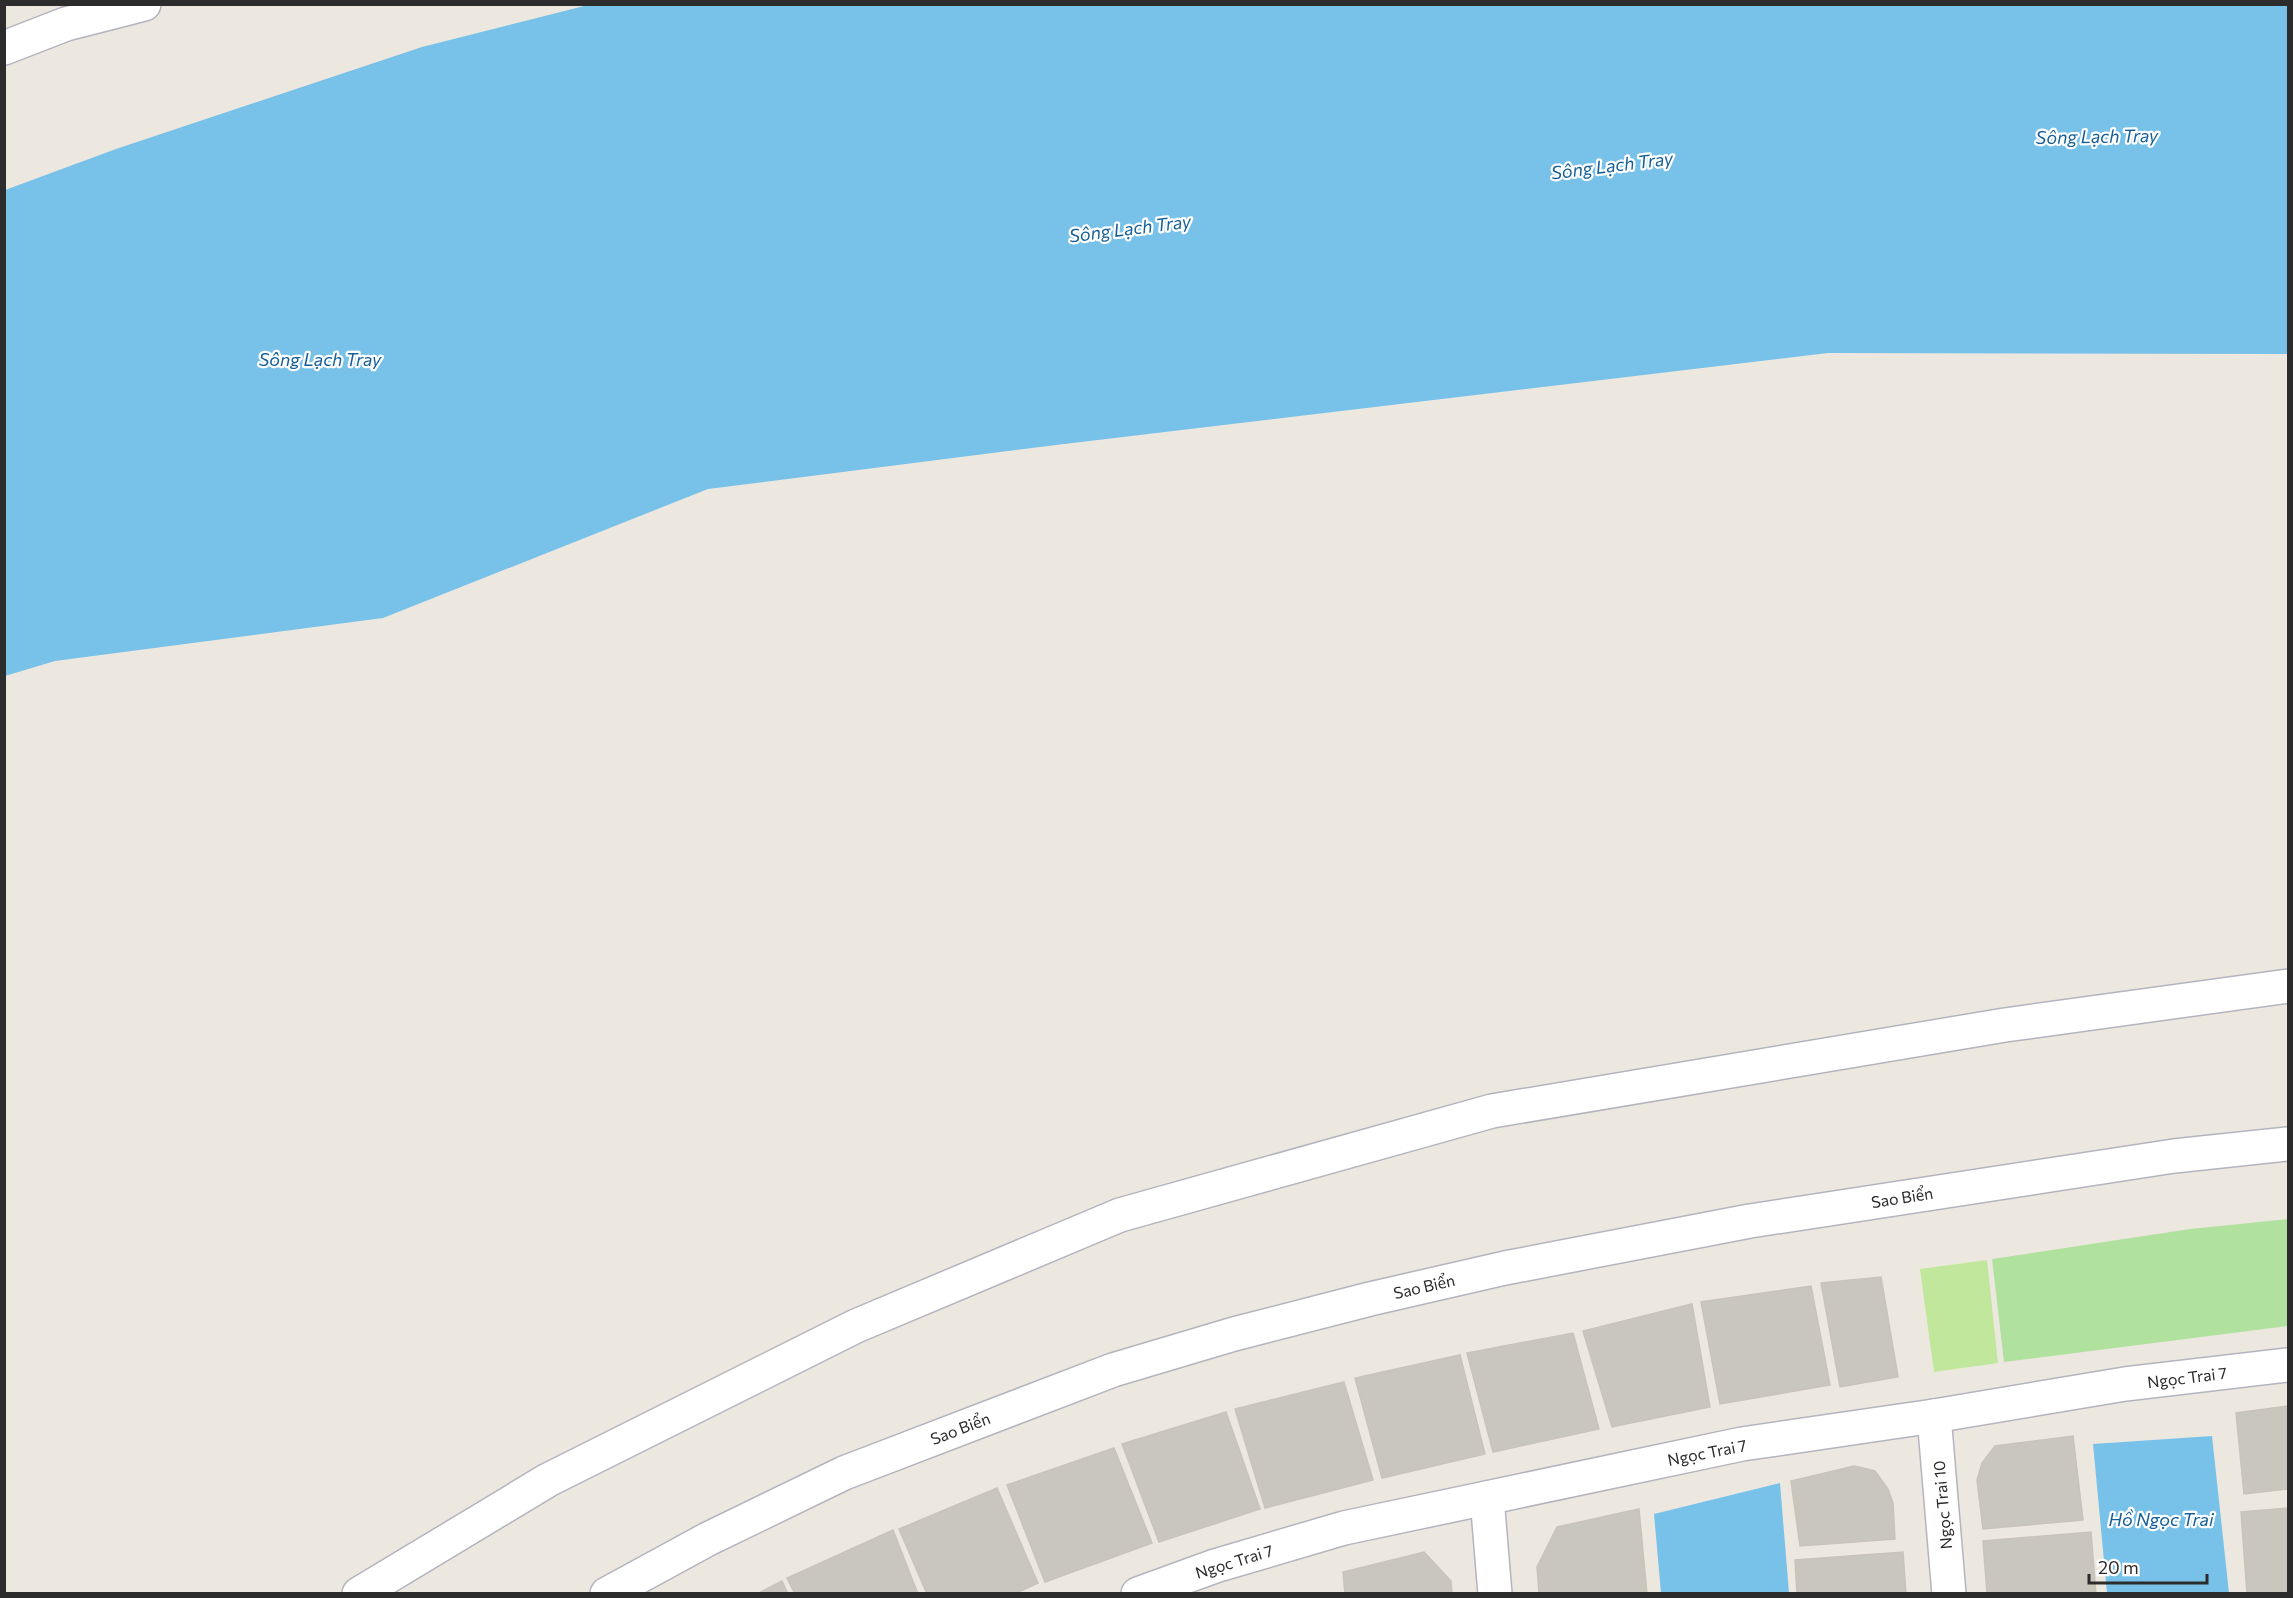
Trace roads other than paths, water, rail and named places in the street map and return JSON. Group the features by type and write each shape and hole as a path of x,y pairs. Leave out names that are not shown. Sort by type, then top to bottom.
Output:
{"lane":[{"path":"4,48 66,24 144,4"},
{"path":"360,1593 548,1480 856,1326 1120,1215 1492,1111 2005,1025 2289,986"},
{"name":"Sao Biển","path":"607,1593 708,1539 844,1473 1113,1371 1234,1334 1370,1299 1505,1268 1750,1221 2174,1156 2289,1144"},
{"name":"Ngọc Trai 7","path":"1138,1593 1215,1566 1344,1528 1742,1444 1934,1416 2125,1384 2289,1365"},
{"name":"Ngọc Trai 10","path":"1934,1416 1949,1593"},
{"path":"1487,1498 1495,1593"}],"water":[{"name":"Sông Lạch Tray","path":"592,4 2288,5 2288,354 1828,353 708,489 383,618 55,661 5,676 5,190 116,149 422,47"},
{"name":"Hồ Ngọc Trai","path":"2212,1436 2229,1593 2107,1593 2093,1444"},
{"path":"1780,1483 1789,1593 1661,1593 1654,1514"}]}
